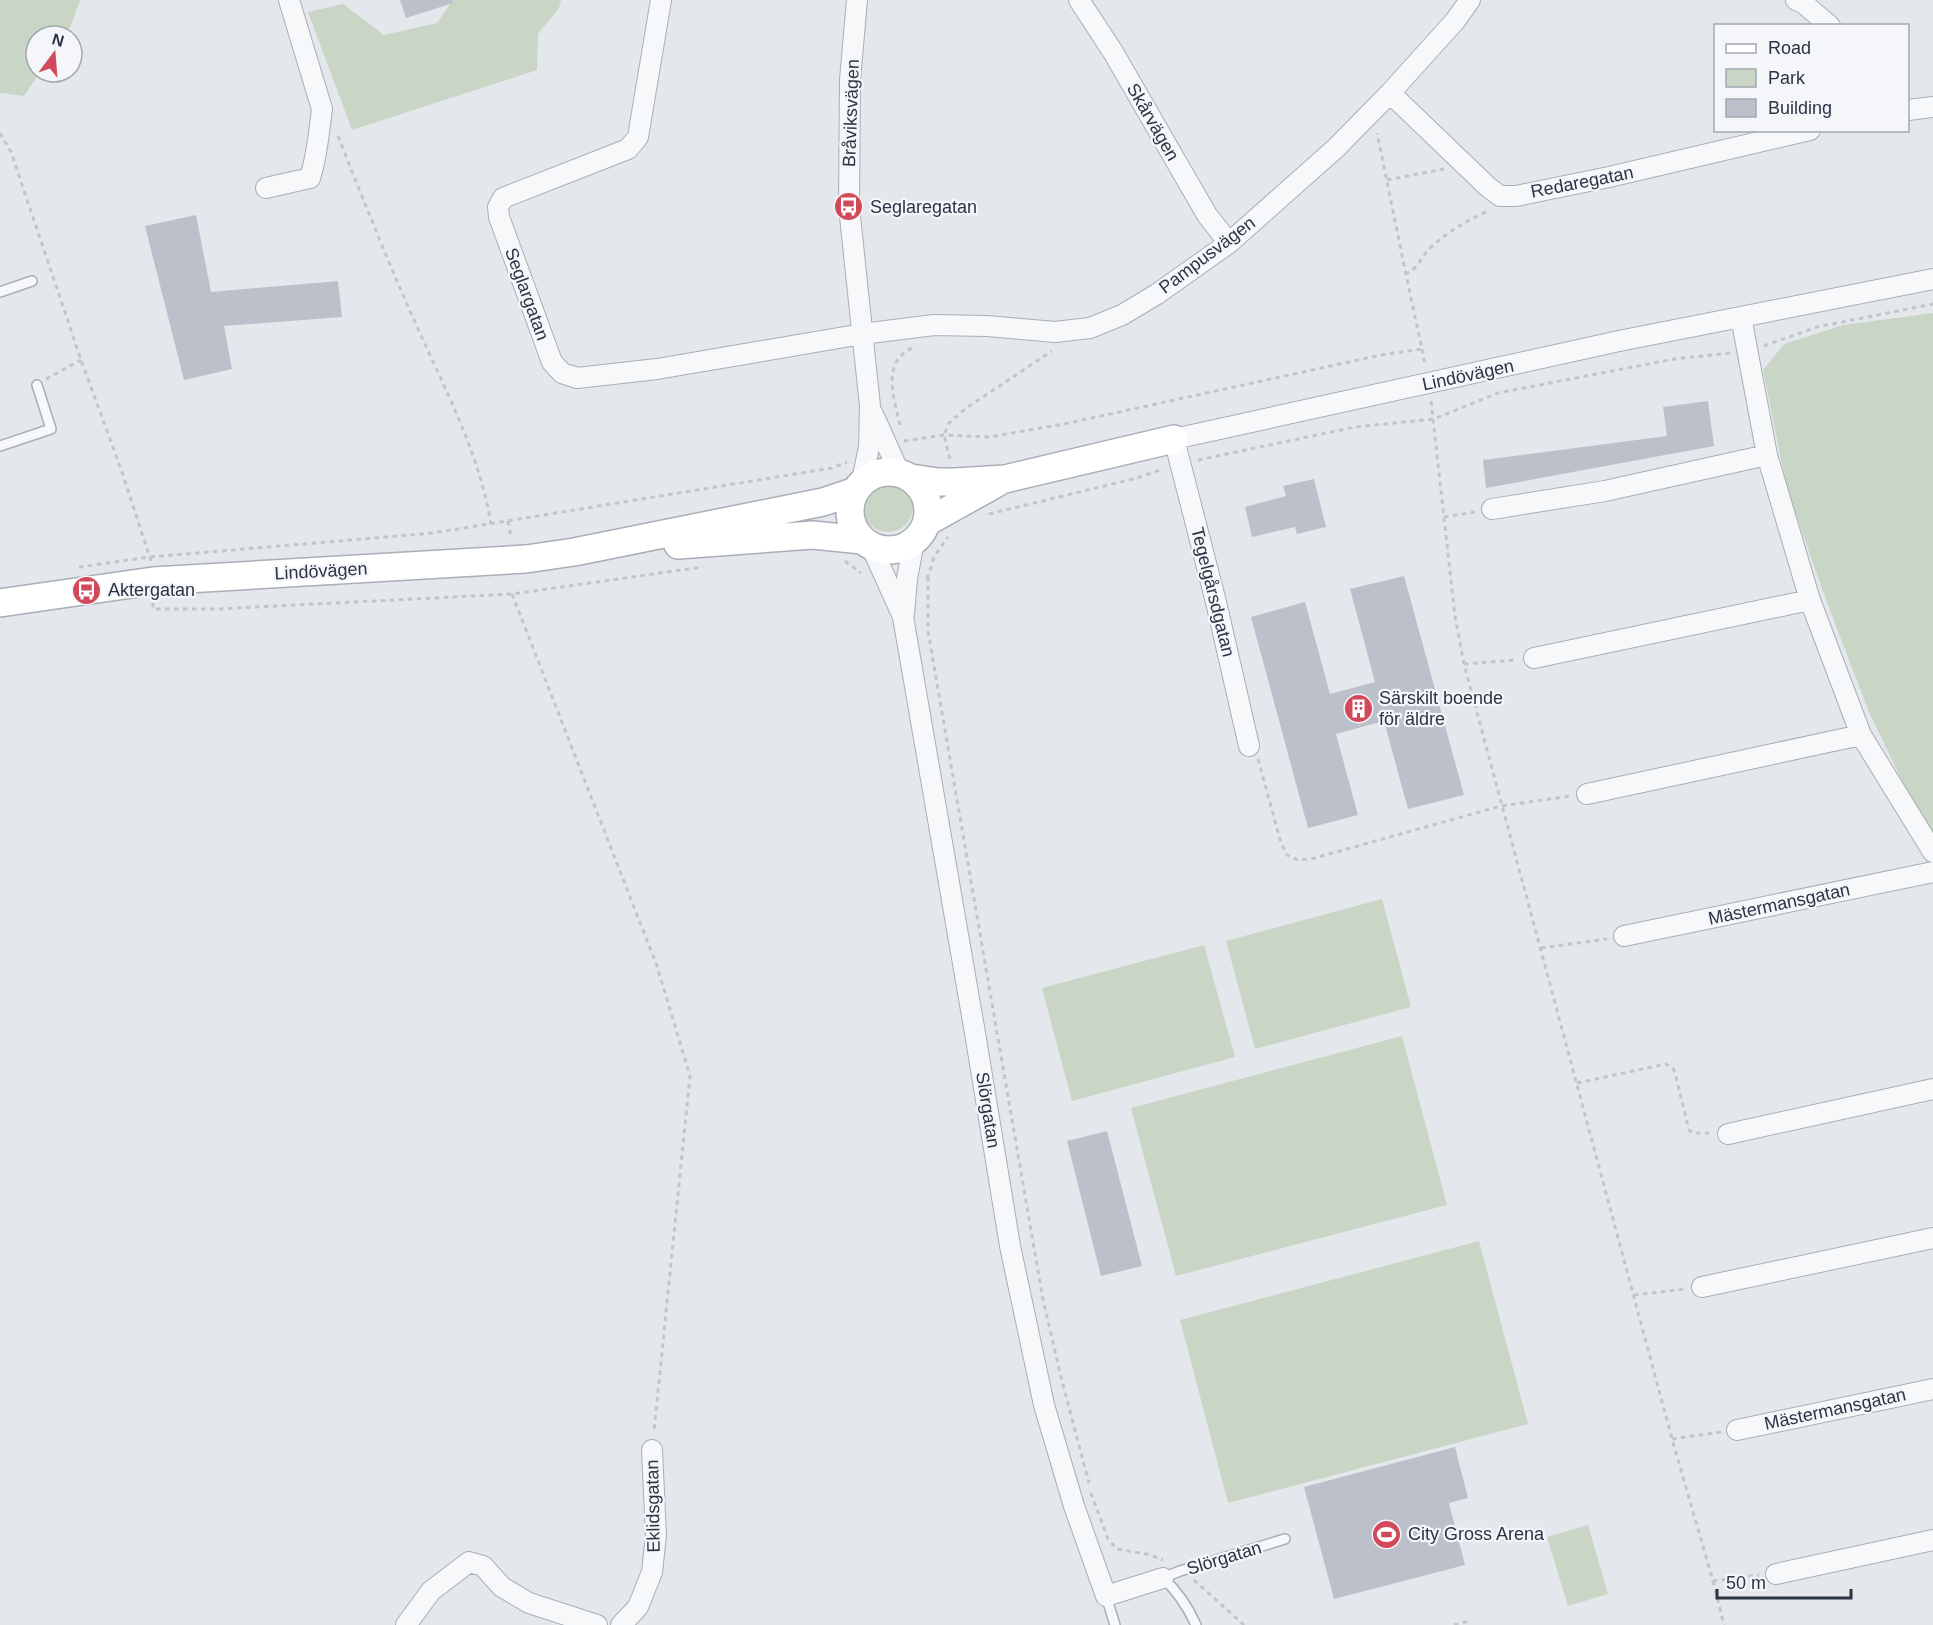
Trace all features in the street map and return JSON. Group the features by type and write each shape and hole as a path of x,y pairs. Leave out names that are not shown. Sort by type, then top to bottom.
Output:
{"main road":[{"name":"Lindövägen","path":"905,475 938,482 1005,479 1177,452"},
{"path":"886,471 905,475 920,487 926,498 930,533 904,547 882,550 866,543 854,530 849,517 849,505 857,487 873,474 886,471"},
{"name":"Lindövägen","path":"930,533 1005,479"},
{"name":"Lindövägen","path":"0,603 69,581 152,569 237,575 526,559 574,552 823,502 857,487"},
{"name":"Lindövägen","path":"574,552 813,535 866,543"},
{"name":"Lindövägen","path":"0,614 69,581"}],"street":[{"path":"266,188 310,178 322,109 289,0"},
{"name":"Seglargatan","path":"662,0 638,137 628,149 504,198 498,207 499,217 552,362 562,373 577,378 657,369 862,334"},
{"name":"Bråviksvägen","path":"857,0 850,80 849,207 870,406 878,446 905,475"},
{"name":"Skårvägen","path":"1079,0 1113,52 1207,215 1229,243"},
{"name":"Pampusvägen","path":"862,334 934,325 987,326 1055,332 1090,328 1122,315 1157,294 1229,243 1336,148 1390,93 1455,21 1470,0"},
{"path":"1796,0 1803,3 1828,24"},
{"path":"1390,93 1500,196"},
{"path":"1909,110 1933,107"},
{"name":"Redaregatan","path":"1500,196 1609,177 1801,132"},
{"name":"Lindövägen","path":"1177,452 1428,383 1619,341 1933,279"},
{"path":"1741,317 1767,455 1810,600 1861,735 1933,852"},
{"path":"857,487 878,446"},
{"name":"Tegelgårsdgatan","path":"1177,452 1250,746"},
{"path":"1492,509 1605,490 1767,455"},
{"path":"897,580 930,533"},
{"name":"Slörgatan","path":"866,543 897,580 1010,1246 1044,1405 1074,1506 1106,1596 1172,1575"},
{"path":"1534,658 1810,600"},
{"path":"1587,794 1861,735"},
{"name":"Mästermansgatan","path":"1624,936 1933,872"},
{"path":"1728,1134 1933,1089"},
{"path":"1702,1287 1933,1238"},
{"name":"Mästermansgatan","path":"1737,1430 1933,1389"},
{"name":"Eklidsgatan","path":"621,1625 638,1607 652,1572 656,1535 652,1450"},
{"path":"1776,1574 1933,1540"},
{"path":"406,1625 431,1590 469,1562 483,1566 502,1587 530,1604 597,1625"}],"lane":[{"path":"0,292 32,281"},
{"path":"0,446 51,429 37,385"},
{"name":"Slörgatan","path":"1196,1625 1189,1609 1175,1589 1172,1575 1285,1539"},
{"name":"Slörgatan","path":"1106,1596 1115,1625"}],"path":[{"path":"322,109 335,126 383,250 470,444 488,503 491,524"},
{"path":"1376,128 1422,349 1434,419 1455,616 1464,664 1724,1625"},
{"path":"0,133 11,152 152,569 153,609 217,609 512,594 708,567"},
{"path":"1387,180 1450,168 1460,161"},
{"path":"1405,273 1412,271 1429,249 1458,225 1492,209 1500,196"},
{"path":"987,514 1137,478 1177,452 1355,427 1434,419 1498,393 1674,359 1747,350 1817,327 1933,304"},
{"path":"955,482 944,435 950,423 965,409 1055,349 1076,329"},
{"path":"69,581 115,561 152,569 433,533 832,468 852,460 854,449 944,435 989,437 1064,424 1381,355 1422,349"},
{"path":"37,385 81,360"},
{"path":"1444,517 1492,509"},
{"path":"930,533 934,557 928,577 928,631 939,701 1043,1300 1090,1489 1108,1539 1117,1549 1162,1559 1172,1575 1197,1582 1244,1625"},
{"path":"841,560 868,578 897,580 928,577"},
{"path":"512,594 657,966 690,1076 652,1450"},
{"path":"1464,664 1534,658"},
{"path":"1250,746 1257,753 1281,843 1287,855 1298,860 1311,859 1501,806 1587,794"},
{"path":"1541,948 1624,936"},
{"path":"1577,1083 1666,1064 1673,1068 1675,1073 1689,1130 1693,1133 1728,1134"},
{"path":"1634,1295 1702,1287"},
{"path":"1672,1439 1737,1430"},
{"path":"1713,1581 1776,1574"},
{"path":"1454,1625 1466,1622 1467,1625"}],"green space":[{"path":"0,0 80,0 71,24 24,24 24,84 32,84 24,96 0,93"},
{"path":"453,0 561,0 559,8 538,34 537,70 352,130 308,12 343,4 384,35 437,23"},
{"path":"1933,313 1933,832 1915,808 1869,712 1826,600 1787,489 1763,370 1784,344 1843,325"},
{"path":"888,482 906,489 913,507 906,525 888,532 870,525 863,507 870,489"},
{"path":"1382,899 1411,1007 1255,1049 1226,941"},
{"path":"1204,945 1235,1057 1072,1101 1042,988"},
{"path":"1402,1036 1447,1205 1176,1276 1131,1108"},
{"path":"1479,1241 1528,1424 1228,1503 1180,1320"},
{"path":"1588,1525 1608,1594 1568,1606 1547,1537"}],"building":[{"path":"400,0 452,0 453,3 406,18"},
{"path":"196,215 211,292 338,281 342,317 224,326 232,369 184,380 145,226"},
{"path":"1708,401 1714,446 1486,488 1483,460 1667,436 1663,407"},
{"path":"1314,479 1326,527 1297,534 1295,527 1252,537 1245,507 1286,496 1283,486"},
{"name":"Särskilt boende för äldre","path":"1404,576 1464,795 1408,809 1384,721 1336,734 1358,815 1308,828 1251,617 1305,602 1330,694 1375,682 1350,589"},
{"path":"1107,1131 1142,1266 1101,1276 1067,1141"},
{"name":"City Gross Arena","path":"1455,1447 1468,1498 1449,1503 1465,1565 1334,1599 1304,1487"}],"place":[{"name":"Seglaregatan","path":"849,207"},
{"name":"Aktergatan","path":"87,590"},
{"name":"Särskilt boende för äldre","path":"1358,708"},
{"name":"City Gross Arena","path":"1387,1534"}]}
